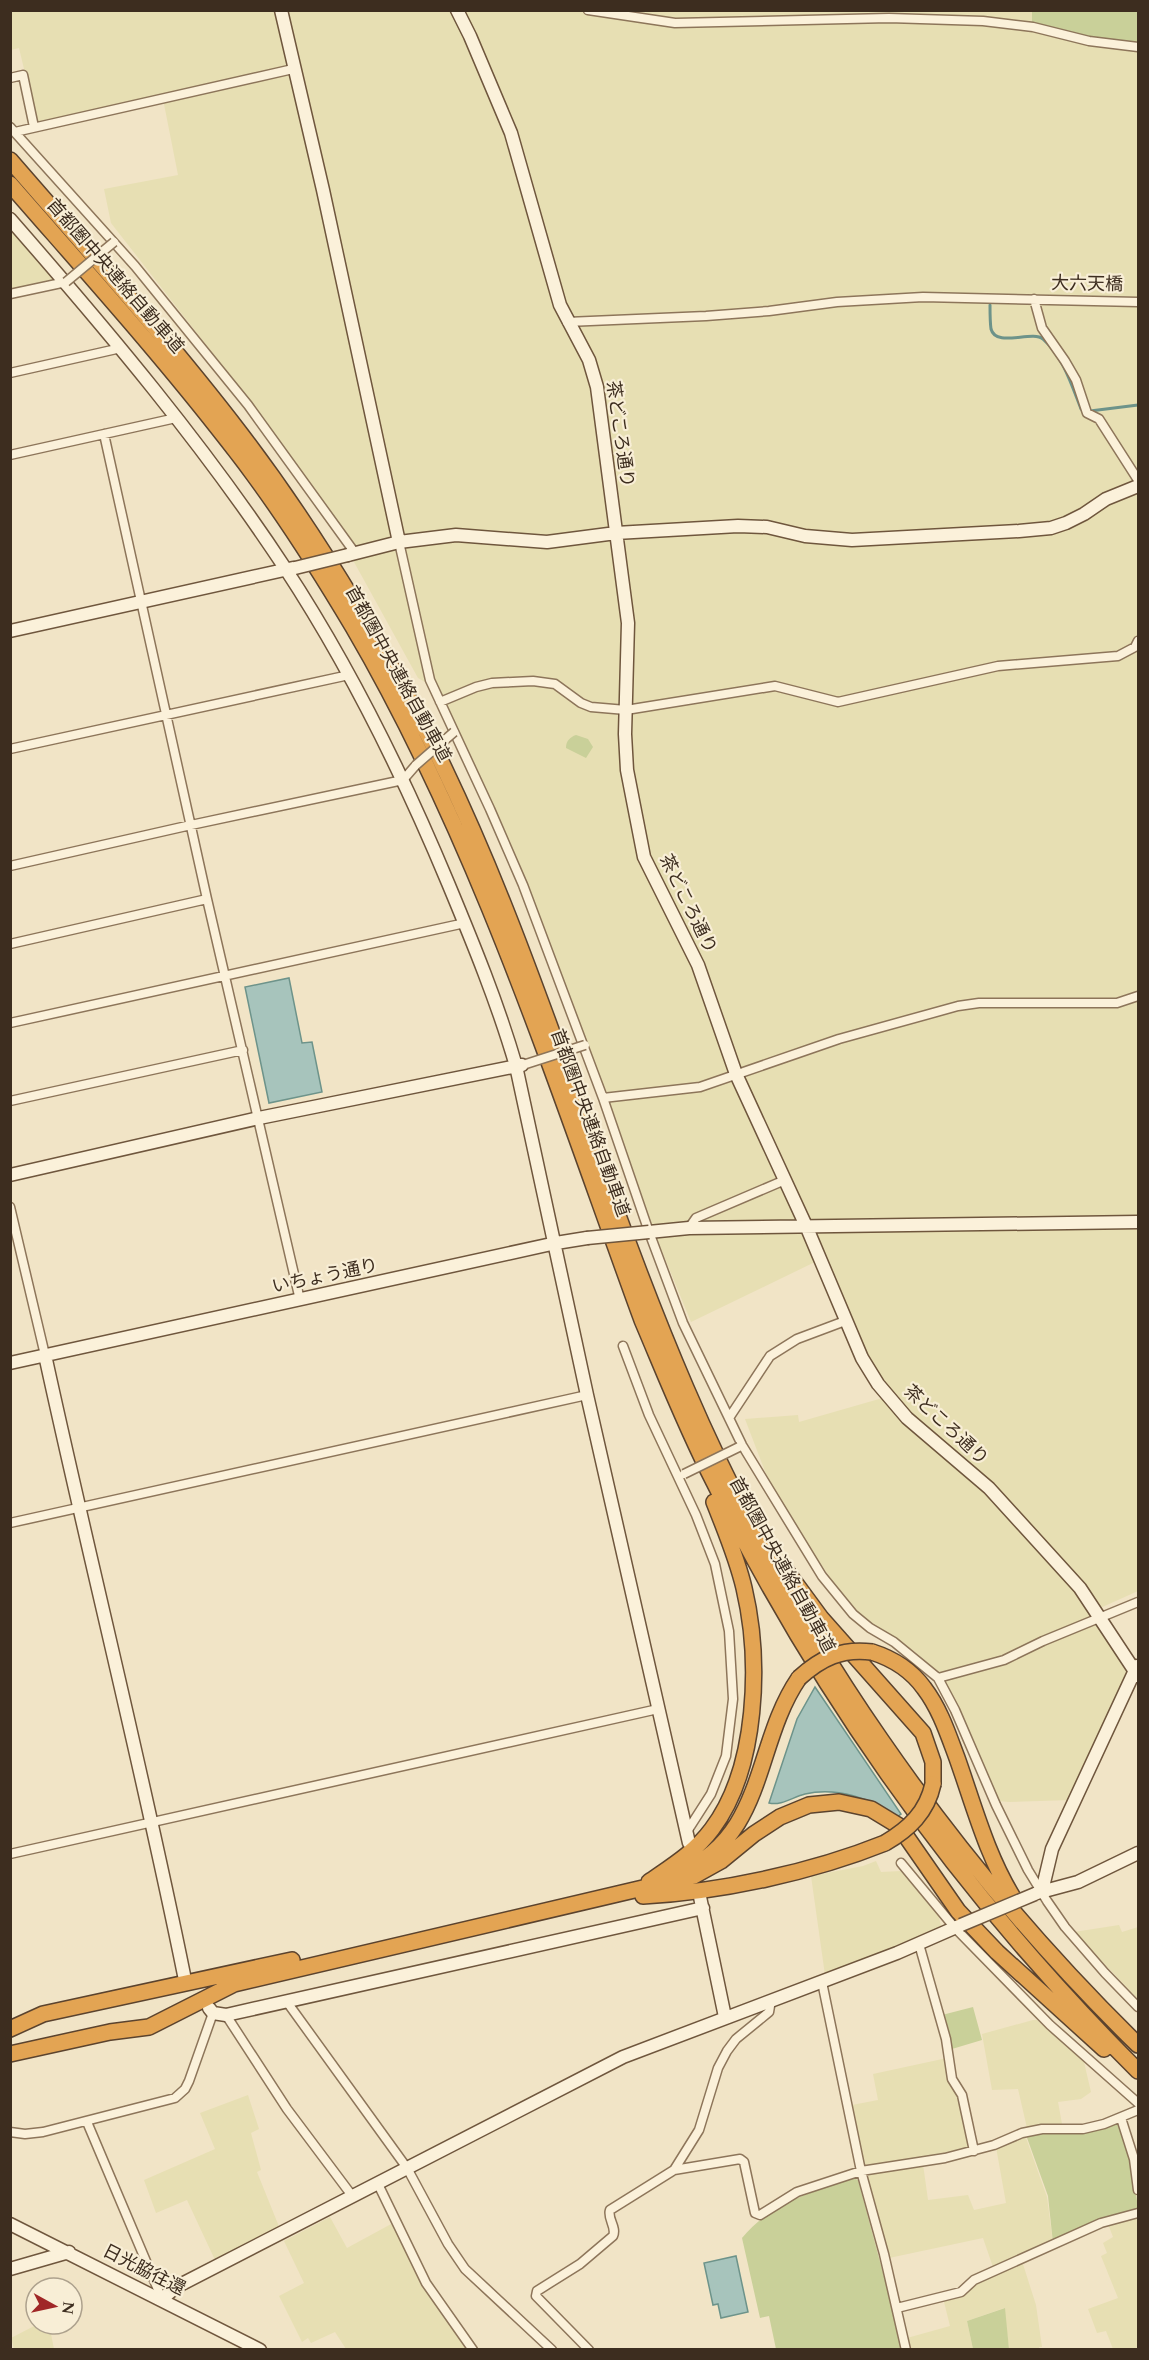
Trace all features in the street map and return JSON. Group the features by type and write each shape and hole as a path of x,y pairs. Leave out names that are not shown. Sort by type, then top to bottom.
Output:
{"highway":[{"name":"首都圏中央連絡自動車道","path":"10,160 166,341 241,435 306,525 364,619 413,707 495,884 632,1253 686,1388 748,1518 787,1590 837,1674 937,1816 1044,1947 1138,2045"},
{"name":"首都圏中央連絡自動車道","path":"10,184 153,349 230,443 293,533 352,626 400,714 447,808 490,909 638,1310 663,1370 713,1481 774,1596 866,1745 926,1828 984,1901 1067,1997 1138,2071"},
{"path":"649,1882 698,1845 724,1810 745,1749 751,1713 754,1669 751,1622 734,1553 663,1370"},
{"path":"604,1898 678,1894 724,1887 843,1858 885,1843 900,1834 915,1821 925,1807 933,1784 933,1762 923,1733 821,1618 790,1576 754,1520 686,1388"},
{"path":"10,2029 43,2014 649,1882 681,1872 716,1850 736,1828 751,1801 777,1718 788,1695 800,1678 812,1666 830,1656 846,1651 872,1652 899,1663 924,1688 939,1712 1004,1882 1044,1947"},
{"path":"10,2054 110,2032 149,2027 234,1984 694,1876 721,1861 780,1817 809,1805 839,1802 871,1809 899,1826 958,1911 996,1952 1138,2078"}],"street":[{"path":"281,10 323,189 430,680 519,874 585,1045 649,1232 683,1323 741,1446 822,1576 853,1614 870,1628 894,1642 938,1678 1039,1893 1065,1927 1138,2007"},
{"name":"茶どころ通り","path":"457,10 471,36 511,133 560,305 589,360 597,387 628,623 625,734 627,770 644,857 698,965 736,1074 807,1228 862,1358 878,1384 907,1418 989,1488 1080,1588 1137,1670"},
{"path":"588,10 675,23 889,18 983,21 1033,27 1089,41 1138,47"},
{"path":"13,130 293,69"},
{"path":"10,78 23,75 34,127"},
{"path":"13,130 135,266 248,405 351,554"},
{"path":"10,219 121,348 290,569 349,675 403,780 465,923 508,1038 521,1065 587,1395 688,1838"},
{"path":"10,294 66,282 114,242"},
{"name":"大六天橋","path":"567,322 706,316 923,297 1138,302"},
{"path":"1034,299 1042,328 1071,370 1087,413 1098,419 1138,480"},
{"path":"10,373 121,348"},
{"path":"10,454 176,418"},
{"path":"104,434 190,825 300,1300"},
{"path":"10,631 290,569 399,542 456,535 547,542 616,534 755,526 805,536 852,540 1019,531 1051,528 1066,523 1106,499 1138,486"},
{"path":"440,702 492,683 533,681 555,684 581,703 591,707 626,710 775,686 838,702 998,666 1118,656 1134,647 1138,641"},
{"path":"10,749 349,675"},
{"path":"10,866 403,780 416,765 454,732"},
{"path":"10,944 207,899"},
{"path":"10,1023 465,923"},
{"path":"603,1098 700,1088 839,1039 958,1006 979,1003 1117,1003 1138,996"},
{"path":"10,1175 259,1118 521,1065 585,1045"},
{"path":"10,1101 243,1050"},
{"path":"689,1228 696,1218 785,1180"},
{"path":"10,1207 153,1823 184,1975"},
{"name":"いちょう通り","path":"10,1363 587,1238 689,1228 1138,1222"},
{"path":"729,1418 770,1356 797,1339 845,1321"},
{"path":"623,1346 649,1415 681,1475 715,1564 729,1631 733,1699 726,1756 711,1794 688,1838"},
{"path":"10,1524 587,1395"},
{"path":"681,1475 741,1446"},
{"path":"938,1678 1004,1660 1043,1641 1138,1602"},
{"path":"1039,1893 1052,1849 1137,1670"},
{"path":"10,1854 658,1709"},
{"path":"87,2122 162,2299 176,2288 623,2057 919,1944 1039,1893 1078,1882 1138,1853"},
{"path":"901,1863 1050,2025 1138,2103"},
{"path":"10,2132 25,2134 87,2122 170,2100 180,2095 189,2081 211,2011 226,2015 287,2002 701,1903 725,2017"},
{"path":"919,1944 946,2039 952,2079 962,2095 974,2151"},
{"path":"822,1982 861,2171 906,2349"},
{"path":"674,2170 699,2130 718,2068 727,2051 736,2039 769,2012 771,2000"},
{"path":"287,2002 407,2168 448,2244 465,2269 552,2349"},
{"path":"226,2015 287,2109 353,2197"},
{"path":"589,2349 536,2296 537,2291 580,2264 613,2236 610,2210 674,2170 740,2159 744,2162 755,2213 760,2215 797,2192 861,2171 945,2158 994,2145 1022,2133 1042,2129 1083,2129 1121,2118 1138,2110"},
{"path":"1121,2118 1134,2159 1138,2190"},
{"path":"378,2184 429,2289 472,2349"},
{"path":"897,2308 961,2292 974,2280 1101,2223 1138,2213"},
{"name":"日光脇往還","path":"10,2224 260,2349"},
{"path":"10,2269 69,2252"}],"shaded area":[{"path":"10,11 1138,11 1138,1591 1098,1609 1134,1664 1071,1800 999,1801 944,1684 914,1651 863,1618 849,1605 799,1532 766,1474 745,1419 798,1415 799,1422 893,1395 868,1358 807,1242 815,1262 691,1322 650,1222 610,1104 528,887 425,682 418,678 354,562 256,409 111,223 104,189 178,175 162,94 37,123 19,48 11,50"},
{"path":"11,228 58,281 11,292"},
{"path":"876,1861 881,1872 901,1871 937,1909 941,1926 896,1949 825,1975 811,1876 863,1866"},
{"path":"1119,1925 1122,1932 1138,1927 1138,1999 1074,1932"},
{"path":"1037,2020 1084,2062 1091,2092 1081,2099 1058,2102 1062,2124 1027,2128 1018,2089 992,2090 982,2034"},
{"path":"947,2058 960,2097 970,2146 968,2151 867,2167 864,2165 852,2105 878,2100 873,2074"},
{"path":"248,2095 259,2129 251,2133 261,2170 257,2172 280,2229 215,2260 187,2200 156,2213 144,2180 215,2149 200,2113"},
{"path":"1025,2135 1047,2197 1053,2243 994,2270 983,2238 889,2258 867,2177 869,2171 923,2164 928,2200 968,2195 974,2210 1006,2203 996,2147"},
{"path":"1138,2216 1138,2348 1113,2349 1106,2331 1097,2333 1088,2309 1118,2298 1101,2256 1107,2253 1103,2243 1113,2237 1108,2224"},
{"path":"330,2217 347,2248 393,2223 468,2349 346,2349 335,2332 311,2343 308,2338 302,2342 279,2296 304,2283 284,2241"},
{"path":"1022,2261 1036,2305 1042,2347 1039,2349 1009,2349 1004,2308 967,2321 973,2349 911,2349 907,2338 950,2326 943,2298"},
{"path":"24,2331 24,2336 51,2336 54,2349 14,2349 11,2338"}],"green space":[{"path":"1032,11 1138,11 1137,43 1091,37 1032,22"},
{"path":"576,735 588,739 593,747 586,758 566,748 569,740"},
{"path":"973,2007 982,2040 952,2049 942,2015"},
{"path":"1118,2121 1121,2123 1131,2158 1138,2208 1136,2212 1053,2243 1048,2196 1026,2135"},
{"path":"853,2178 858,2180 901,2349 776,2349 769,2316 760,2318 742,2238 753,2226 779,2207"},
{"path":"1005,2308 1009,2349 973,2349 967,2321"}],"water":[{"path":"289,978 302,1043 312,1042 322,1092 269,1103 245,987"},
{"path":"815,1687 901,1814 897,1817 876,1804 841,1793 817,1792 774,1804 769,1803 797,1719"},
{"path":"736,2256 748,2312 721,2318 718,2304 713,2305 704,2263"}],"waterway":[{"path":"990,305 991,329 994,335 1007,338 1038,337 1050,346 1066,372 1081,409"},
{"path":"1090,411 1138,405"}]}
